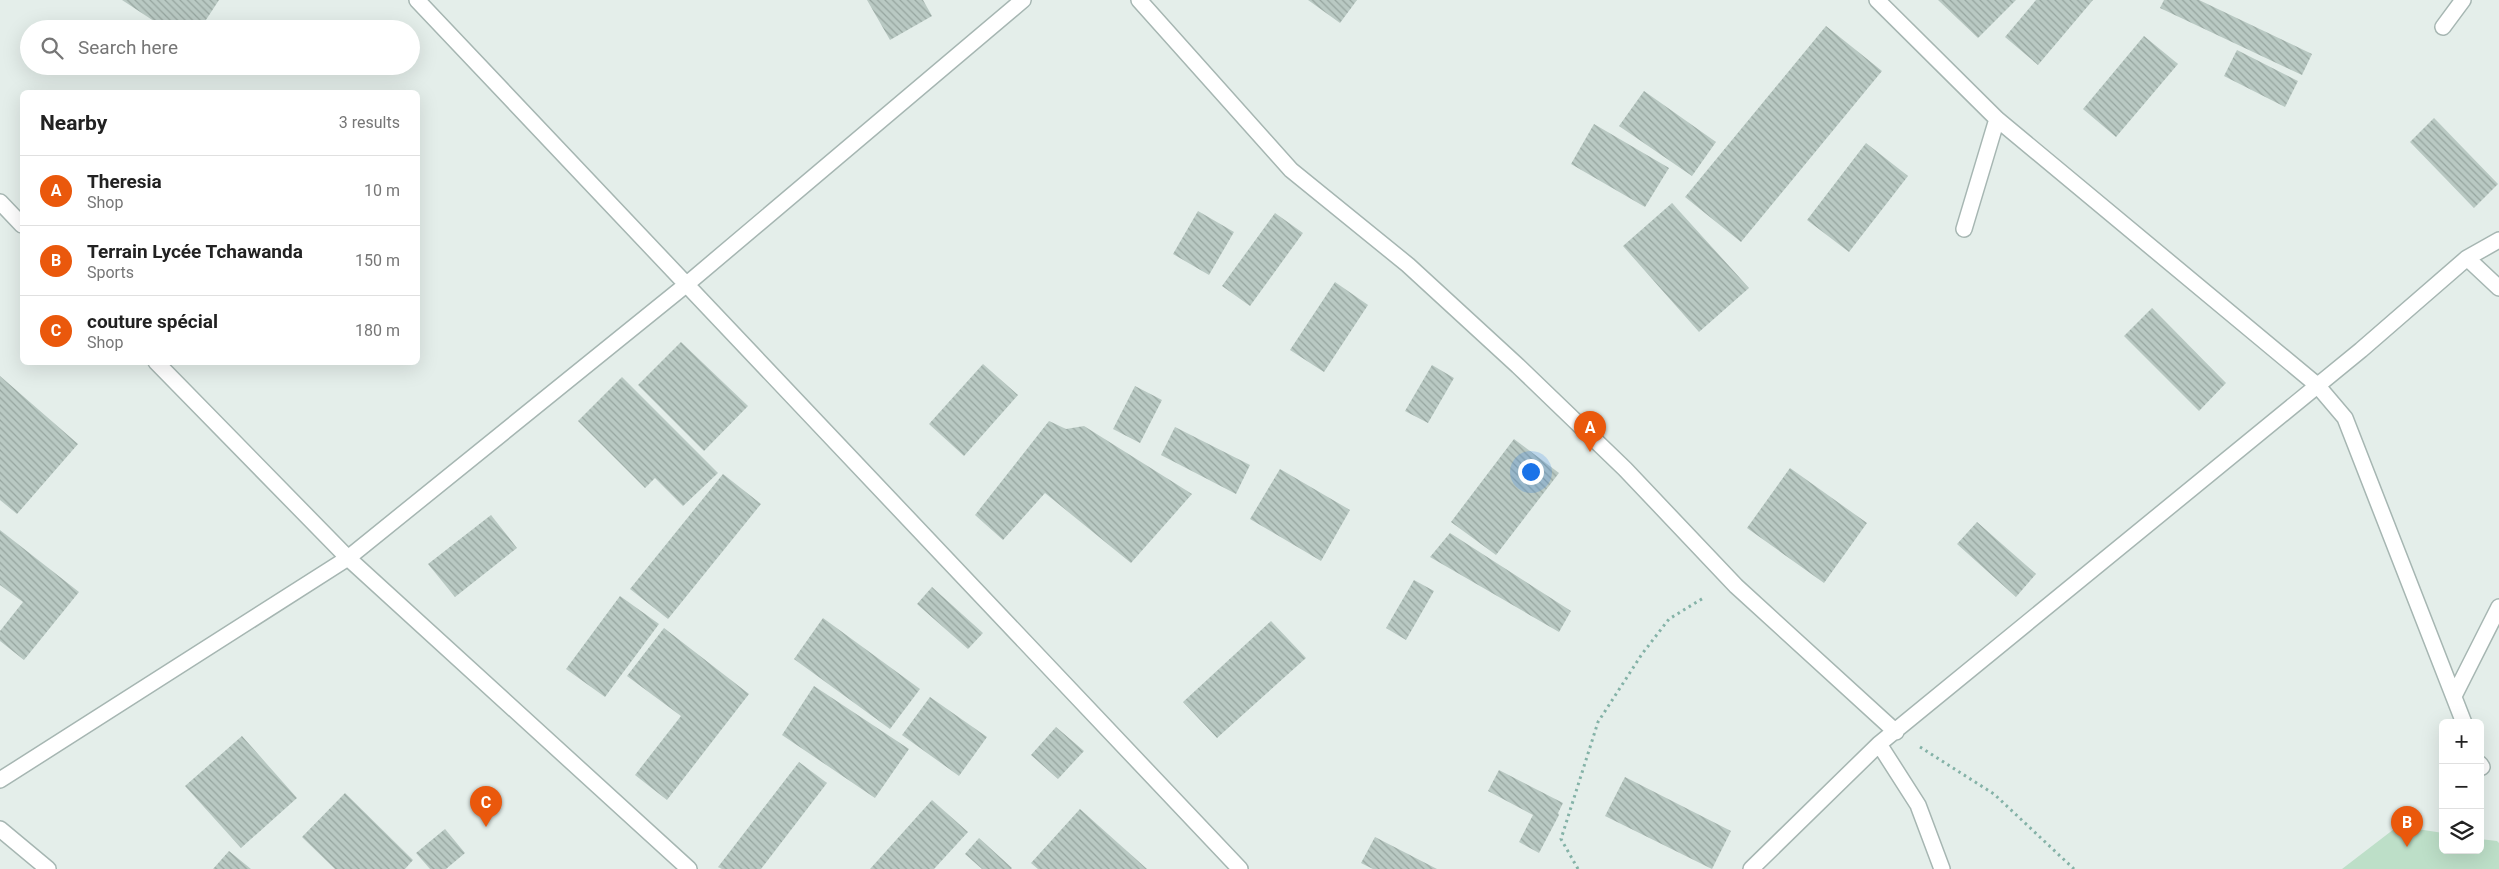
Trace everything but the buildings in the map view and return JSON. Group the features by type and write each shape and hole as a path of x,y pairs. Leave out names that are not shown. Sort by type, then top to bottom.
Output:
{"street":[{"path":"417,0 1240,869"},
{"path":"0,780 348,558 687,284 1023,0"},
{"path":"1139,0 1291,170 1408,265 1518,366 1625,469 1736,586 1896,732"},
{"path":"1878,0 1997,118 2317,384 2345,418 2463,719"},
{"path":"2443,27 2463,0"},
{"path":"1964,229 1997,118"},
{"path":"0,202 20,223"},
{"path":"1751,869 1879,744 1896,732 2317,384 2361,350 2467,258 2499,240"},
{"path":"2467,258 2499,288"},
{"path":"159,365 348,558 689,869"},
{"path":"2454,696 2499,608"},
{"path":"1879,744 1918,805 1942,869"},
{"path":"0,829 48,869"}],"path":[{"path":"1578,869 1561,840 1598,722 1642,654 1669,619 1712,593 1736,586"},
{"path":"1896,732 1994,794 2074,869"}],"green space":[{"path":"2398,826 2439,832 2439,854 2484,854 2484,839 2499,843 2499,869 2342,869"}],"place":[{"name":"Theresia","path":"1590,452"},
{"name":"couture spécial","path":"486,827"},
{"name":"Terrain Lycée Tchawanda","path":"2407,847"}]}
